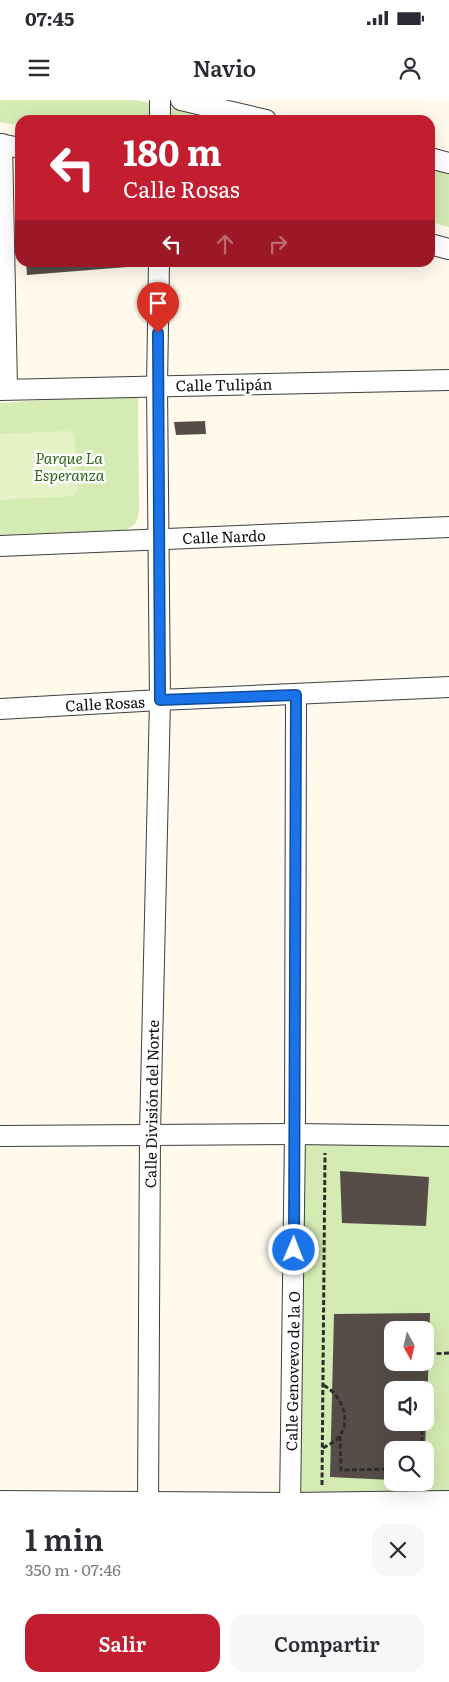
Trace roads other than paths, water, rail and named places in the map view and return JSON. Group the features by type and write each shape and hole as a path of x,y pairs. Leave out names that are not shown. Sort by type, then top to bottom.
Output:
{"street":[{"path":"160,100 160,115"},
{"path":"181,100 245,115"},
{"path":"4,389 7,145"},
{"path":"435,159 449,163"},
{"path":"435,245 449,249"},
{"name":"Calle División del Norte","path":"148,1504 150,1134 160,700 157,386 159,267"},
{"name":"Calle Tulipán","path":"4,389 449,380"},
{"name":"Calle Nardo","path":"0,546 449,527"},
{"name":"Calle Rosas","path":"0,709 449,687"},
{"name":"Calle Genovevo de la O","path":"290,1505 295,1134 296,695"},
{"path":"0,1136 295,1134 449,1136"},
{"path":"0,1501 290,1505 446,1503"}],"park label":[{"name":"Parque La Esperanza","path":"69,466"}]}
